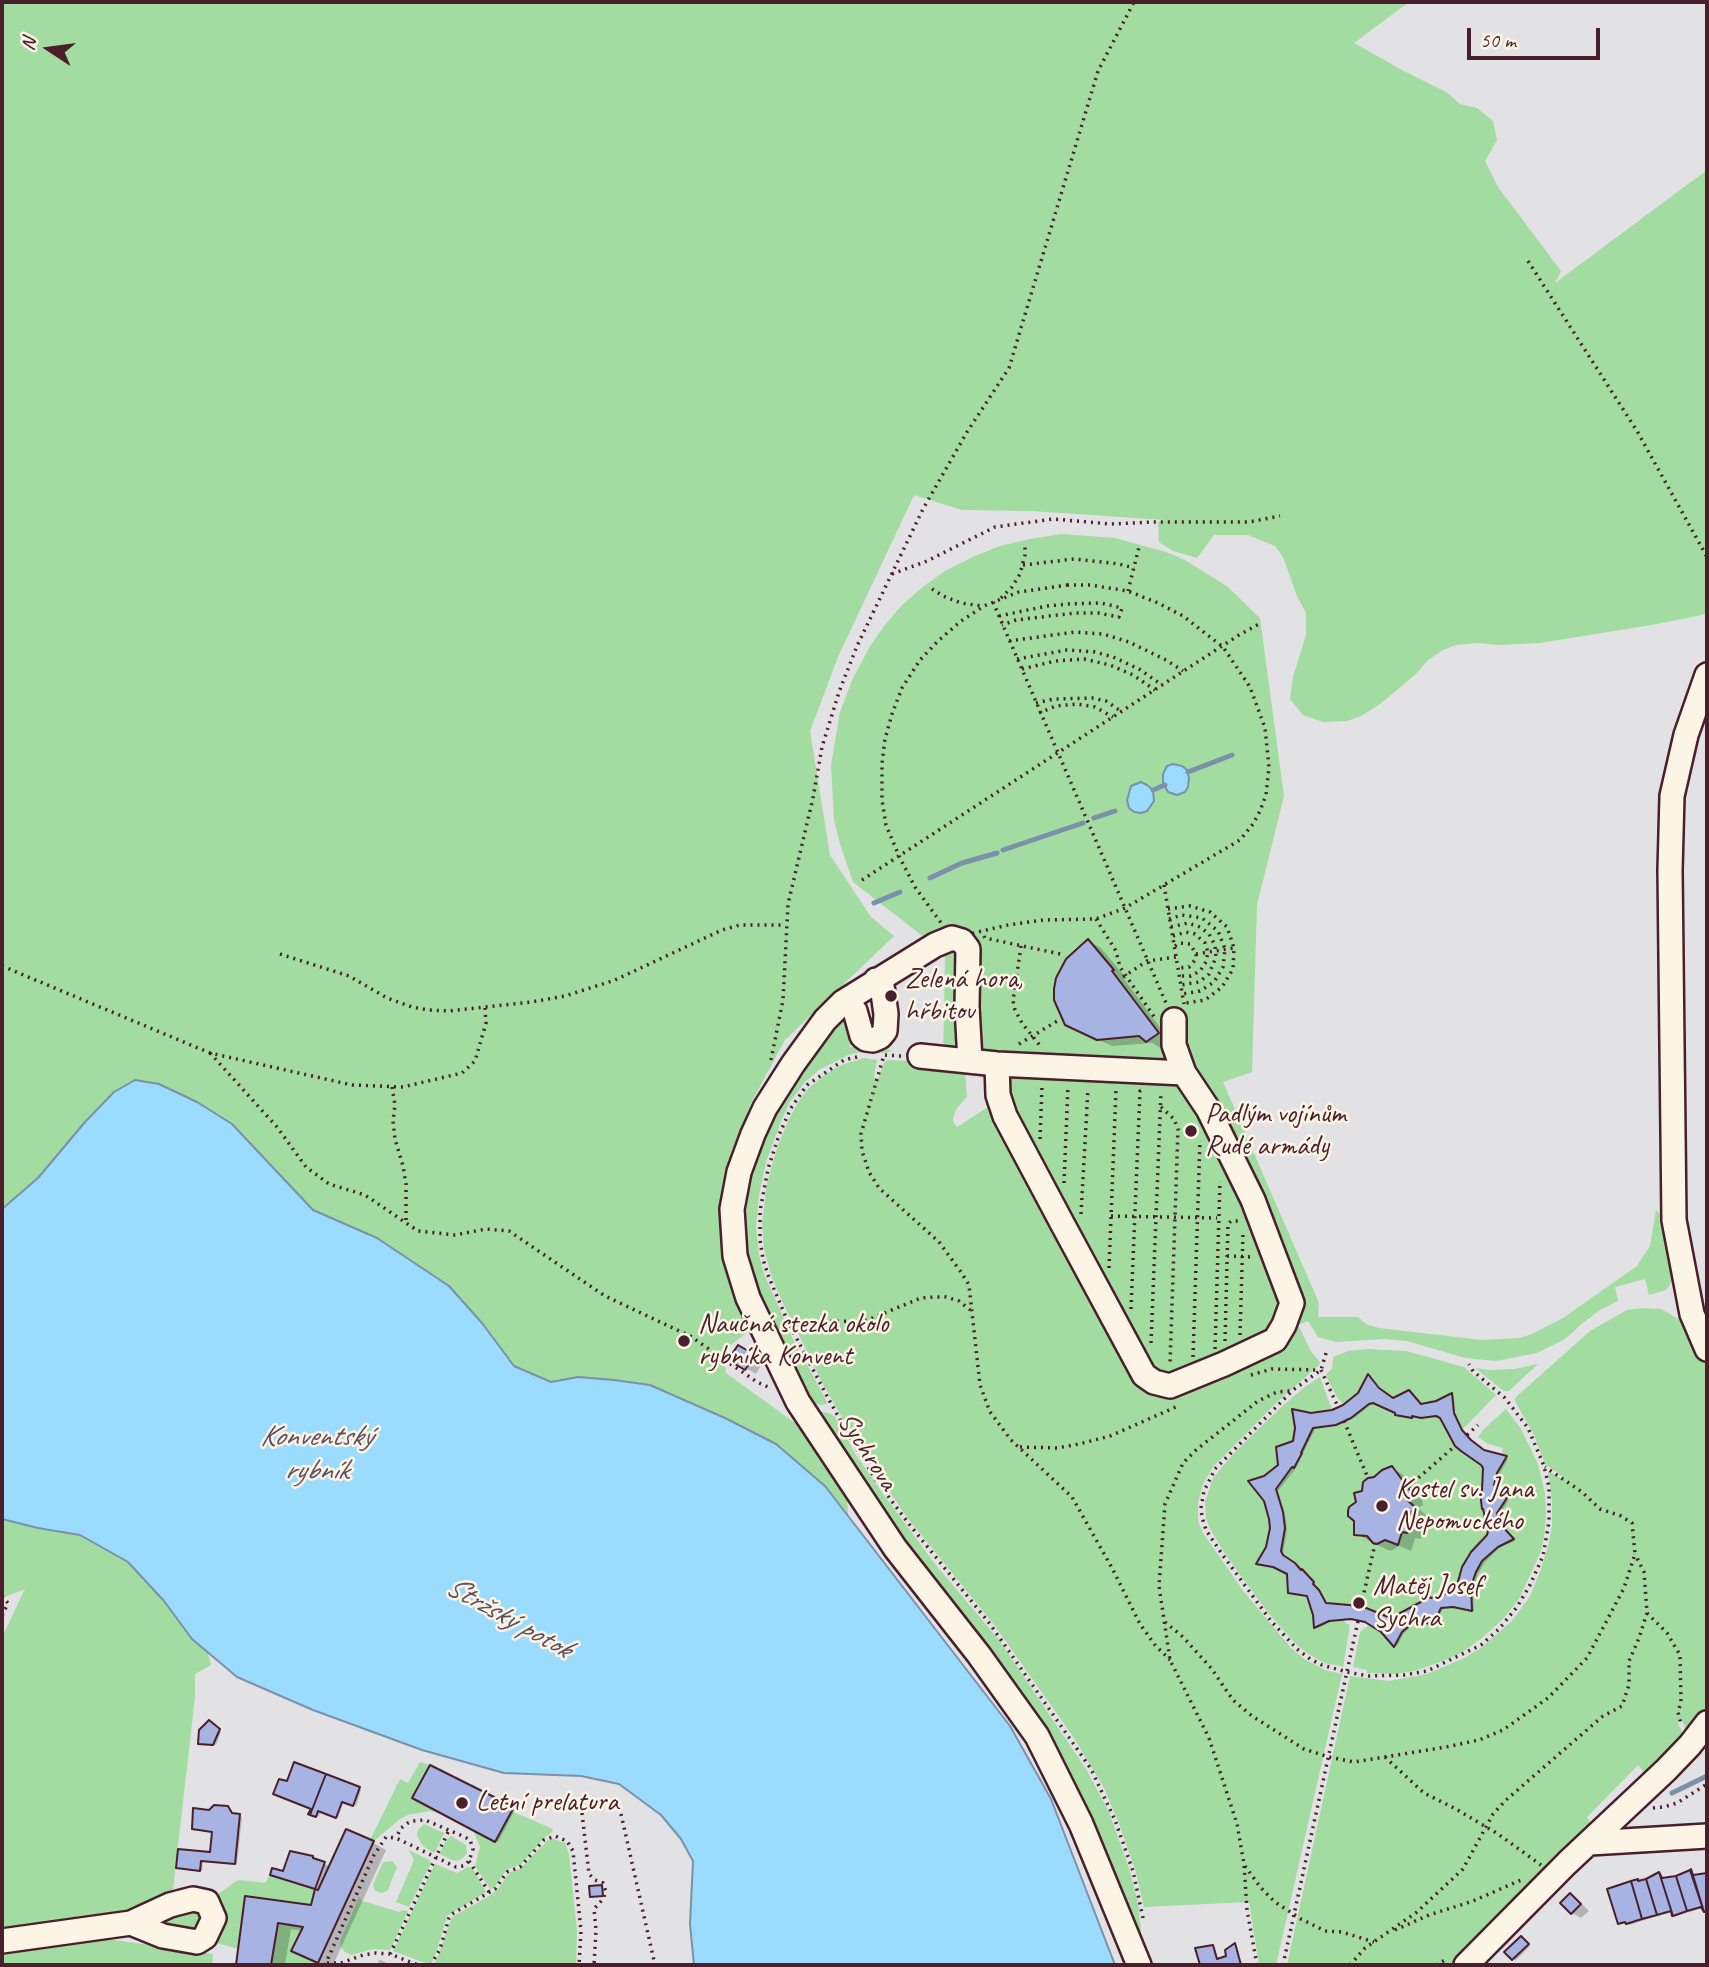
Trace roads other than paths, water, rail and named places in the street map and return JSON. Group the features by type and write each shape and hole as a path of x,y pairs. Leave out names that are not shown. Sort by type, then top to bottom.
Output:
{"street":[{"path":"1707,676 1686,735 1672,796 1670,870 1674,1220 1692,1314 1707,1349"},
{"name":"Sychrova","path":"970,1061 968,949 962,941 952,938 935,945 844,1002 825,1020 765,1108 753,1134 739,1172 732,1209 735,1256 748,1298 798,1402 887,1537 979,1655 1037,1736 1081,1824 1139,1965"},
{"path":"844,1002 855,1011 862,1036 866,1040 880,1037 885,1031 886,1014 882,986 884,975"},
{"path":"1169,1079 1174,1045 1174,1020"},
{"path":"920,1056 997,1064 1048,1076 1169,1079 1210,1114 1253,1200 1292,1303 1275,1340 1231,1367 1193,1377 1165,1390 1144,1375 1005,1115 998,1096 997,1064"},
{"path":"1466,1965 1690,1745 1707,1723"},
{"path":"1590,1843 1707,1836"},
{"path":"2,1941 131,1923"}],"water":[{"path":"1173,764 1187,770 1189,778 1185,792 1177,795 1168,792 1163,783 1167,766"},
{"path":"1141,782 1153,790 1154,801 1147,811 1141,813 1129,808 1127,800 1131,786"},
{"name":"Konventský rybník","path":"135,1080 159,1084 197,1102 232,1124 313,1210 377,1238 449,1286 482,1323 514,1366 551,1382 578,1377 650,1385 776,1444 825,1486 1010,1726 1051,1799 1115,1965 694,1965 690,1924 693,1861 681,1839 661,1815 619,1784 581,1776 504,1773 422,1750 313,1710 237,1677 192,1639 164,1601 128,1562 80,1535 2,1519 2,1209 38,1178 114,1092"}],"waterway":[{"path":"1188,772 1232,755"},
{"path":"1153,790 1165,785"},
{"path":"1094,818 1115,811"},
{"path":"1003,850 1083,823"},
{"path":"930,878 962,863 997,853"},
{"path":"874,903 900,892"},
{"path":"1672,1793 1707,1776"}],"place":[{"name":"Zelená hora, hřbitov","path":"891,996"},
{"name":"Padlým vojínům Rudé armády","path":"1191,1131"},
{"name":"Naučná stezka okolo rybníka Konvent","path":"684,1341"},
{"name":"Kostel sv. Jana Nepomuckého","path":"1382,1506"},
{"name":"Matěj Josef Sychra","path":"1359,1603"},
{"name":"Letní prelatura","path":"462,1803"}],"water label":[{"name":"Stržský potok","path":"508,1618"}]}
